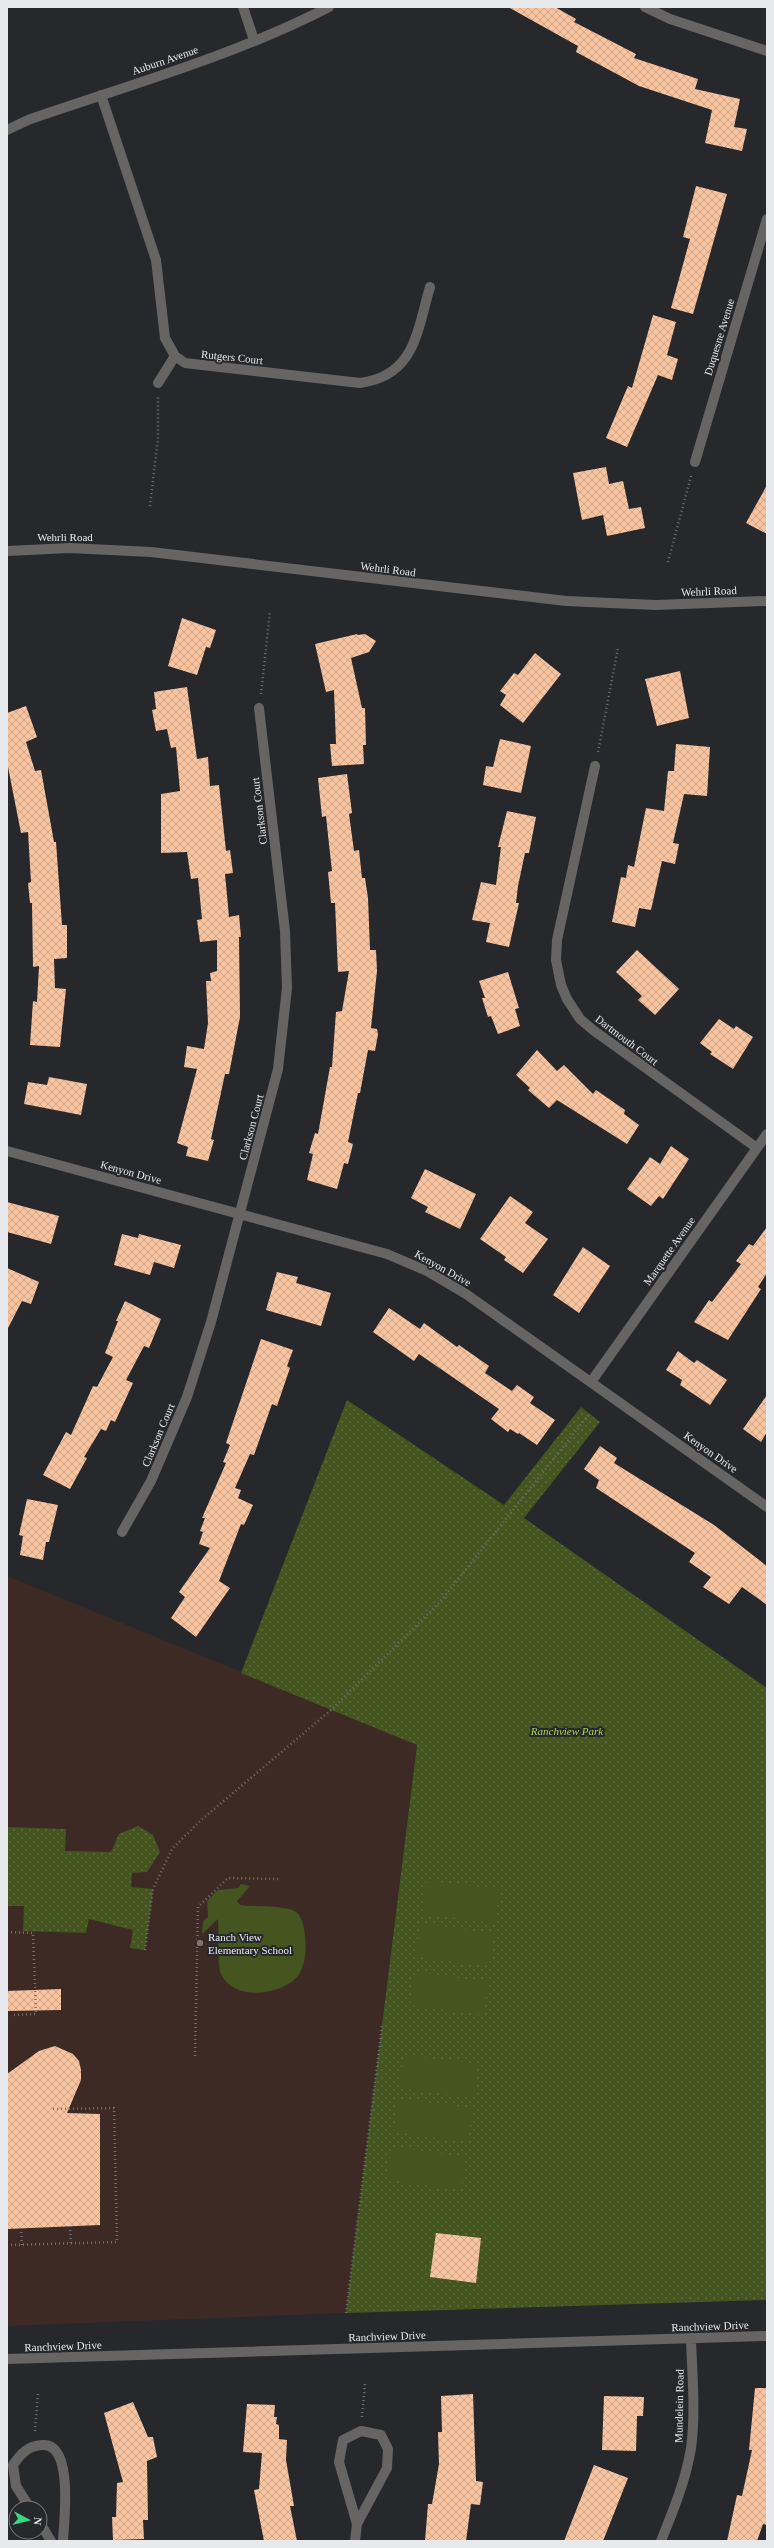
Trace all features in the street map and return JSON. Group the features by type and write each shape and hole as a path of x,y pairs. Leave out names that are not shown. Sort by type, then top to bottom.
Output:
{"street":[{"path":"243,7 254,40"},
{"name":"Auburn Avenue","path":"7,130 297,24 329,7"},
{"path":"645,7 670,19 767,51"},
{"path":"101,95 156,260 165,338 175,356 158,383"},
{"name":"Duquesne Avenue","path":"695,462 767,219"},
{"name":"Rutgers Court","path":"175,356 185,363 200,367 360,383 374,381 396,370 409,355 430,287"},
{"name":"Wehrli Road","path":"7,551 70,548 151,552 566,601 656,605 767,601"},
{"name":"Clarkson Court","path":"122,1532 151,1481 187,1397 211,1322 278,1069 286,988 285,931 259,708"},
{"name":"Dartmouth Court","path":"595,766 558,940 558,972 567,999 580,1019 593,1030 757,1148"},
{"name":"Marquette Avenue","path":"591,1382 767,1134"},
{"name":"Kenyon Drive","path":"7,1151 387,1254 427,1271 466,1294 767,1507"},
{"name":"Ranchview Drive","path":"7,2359 767,2336"},
{"name":"Mundelein Road","path":"661,2541 682,2487 691,2449 693,2418 692,2338"},
{"path":"355,2541 357,2524 387,2468 388,2449 381,2435 361,2431 343,2440 339,2462 357,2524"},
{"path":"25,2500 16,2486 13,2464 20,2454 34,2446 47,2445 58,2452 65,2469 63,2541"}],"path":[{"path":"150,506 158,438 158,383"},
{"path":"668,562 695,462"},
{"path":"259,708 270,611"},
{"path":"595,766 618,648"},
{"path":"145,1950 153,1889 172,1849 200,1821 331,1710 440,1602 590,1413"},
{"path":"195,2056 198,1907 228,1878 279,1879"},
{"path":"7,1932 34,1933 36,2014 12,2015"},
{"path":"346,2313 382,2026"},
{"path":"7,2246 118,2242 114,2108 51,2109"},
{"path":"70,2226 70,2244"},
{"path":"22,2228 22,2245"},
{"path":"361,2431 365,2384"},
{"path":"34,2446 38,2394"}],"shaded area":[{"name":"Ranch View Elementary School","path":"7,1576 417,1744 346,2313 7,2326"}],"green space":[{"name":"Ranchview Park","path":"347,1400 504,1505 581,1407 600,1422 524,1518 767,1688 767,2300 346,2313 417,1745 241,1673"},
{"path":"138,1826 153,1835 160,1852 147,1872 132,1873 131,1887 153,1889 145,1950 130,1948 133,1930 89,1919 86,1933 23,1931 24,1906 7,1906 7,1827 66,1829 65,1851 111,1852 119,1834"},
{"path":"426,1880 500,1890 495,1923 422,1914"},
{"path":"241,1884 250,1886 237,1901 240,1905 286,1908 295,1911 299,1915 304,1926 306,1949 304,1963 301,1970 294,1980 286,1985 266,1992 244,1992 227,1982 221,1974 218,1919 202,1934 203,1921 208,1917 207,1901 218,1890 238,1888"},
{"path":"420,1924 494,1933 489,1966 416,1957"},
{"path":"415,1972 488,1982 484,2015 410,2005"},
{"path":"404,2055 477,2064 473,2098 399,2088"},
{"path":"398,2099 472,2108 468,2142 394,2132"},
{"path":"392,2147 466,2157 461,2190 387,2180"}],"building":[{"path":"508,7 555,7 576,19 574,22 636,54 634,58 698,79 695,89 740,99 734,127 747,129 742,151 705,143 712,110 639,86 576,52 578,46"},
{"path":"696,186 727,194 693,314 671,308 690,239 683,237"},
{"path":"653,315 676,322 667,355 678,359 672,380 658,375 627,447 606,438 628,386 632,388"},
{"path":"606,467 609,484 623,481 629,509 641,507 645,528 607,536 603,515 582,520 573,473"},
{"path":"767,485 767,534 746,523"},
{"path":"182,618 216,630 210,648 206,647 197,675 168,666"},
{"path":"357,634 365,634 376,641 369,652 351,658 362,708 365,708 366,745 363,745 364,764 332,766 330,744 336,744 334,690 326,692 315,644"},
{"path":"535,653 561,674 523,723 500,705 506,695 500,691 514,673 518,675"},
{"path":"680,671 689,718 657,726 645,679"},
{"path":"187,687 197,759 208,757 210,786 219,785 226,851 230,850 233,873 225,874 229,917 239,915 241,937 239,937 240,1017 229,1074 225,1074 211,1139 214,1140 208,1161 186,1156 188,1147 177,1143 197,1069 184,1067 187,1046 204,1049 208,1023 206,981 211,981 210,973 217,971 217,940 200,942 197,920 202,919 198,878 191,879 187,852 161,853 161,794 180,791 176,747 171,748 167,729 156,731 152,710 156,709 154,692"},
{"path":"26,706 37,737 26,742 35,771 41,770 54,842 56,842 62,925 67,925 67,958 54,959 55,988 66,989 60,1047 30,1045 33,1001 37,1002 39,966 33,967 32,903 30,903 28,883 31,882 28,832 21,833 7,762 7,713"},
{"path":"500,739 531,746 521,793 483,785 486,766 493,767"},
{"path":"676,744 710,747 707,796 684,794 673,843 679,844 675,864 662,861 651,910 639,908 635,927 612,922 621,877 626,878 628,865 634,867 646,808 664,811 668,771 674,771"},
{"path":"347,774 352,813 349,814 354,851 359,850 362,878 365,878 368,898 370,950 376,950 377,971 371,1028 377,1029 378,1034 375,1051 368,1050 360,1093 358,1093 348,1142 353,1144 348,1164 344,1163 337,1189 307,1180 313,1154 309,1153 315,1133 318,1134 330,1067 332,1067 336,1012 342,1011 349,971 338,972 335,903 331,903 328,872 332,871 326,816 322,817 318,778"},
{"path":"507,811 536,817 529,853 525,853 518,886 516,903 519,903 509,947 486,942 490,923 472,920 481,882 496,885 501,847 498,847"},
{"path":"637,950 679,989 655,1015 638,1000 642,996 616,972"},
{"path":"508,972 519,1008 515,1009 520,1026 498,1034 491,1016 488,1017 482,998 485,998 479,981"},
{"path":"719,1019 734,1029 736,1026 753,1037 733,1069 710,1054 712,1052 700,1043"},
{"path":"537,1050 557,1071 564,1065 593,1094 596,1090 625,1110 624,1114 639,1125 627,1144 557,1100 549,1108 528,1090 530,1088 516,1075"},
{"path":"49,1077 87,1084 81,1115 24,1104 28,1082 47,1085"},
{"path":"671,1146 689,1159 663,1199 659,1196 651,1206 627,1189 650,1157 660,1164"},
{"path":"425,1169 476,1194 460,1229 425,1212 428,1207 411,1198"},
{"path":"510,1196 533,1212 525,1223 548,1239 523,1273 504,1260 506,1257 480,1239"},
{"path":"7,1202 59,1216 51,1244 7,1232"},
{"path":"767,1227 767,1273 758,1287 761,1289 728,1340 694,1322 709,1300 712,1302 741,1264 736,1261 749,1244 753,1246"},
{"path":"122,1234 138,1238 139,1234 181,1245 174,1268 154,1262 150,1275 114,1265"},
{"path":"583,1247 610,1266 579,1313 553,1295"},
{"path":"7,1268 39,1282 31,1304 22,1301 7,1330"},
{"path":"277,1272 298,1277 296,1283 331,1293 321,1326 266,1310"},
{"path":"125,1301 161,1319 149,1348 144,1346 126,1380 133,1383 115,1422 111,1420 106,1431 101,1429 84,1457 87,1458 70,1489 43,1475 66,1432 71,1435 93,1386 97,1387 113,1357 105,1353 118,1321 116,1321"},
{"path":"389,1308 420,1329 424,1323 457,1347 459,1345 489,1366 485,1373 512,1391 517,1385 534,1397 530,1403 555,1420 537,1445 519,1433 518,1434 510,1429 508,1432 491,1419 499,1409 419,1354 414,1361 373,1332"},
{"path":"261,1339 293,1350 287,1366 290,1368 277,1406 272,1404 254,1455 250,1454 235,1488 241,1490 238,1498 253,1505 244,1525 241,1524 219,1581 230,1588 196,1637 171,1618 185,1597 179,1592 210,1548 199,1544 203,1532 200,1531 205,1518 202,1518 226,1463 223,1462 230,1445 226,1443"},
{"path":"678,1351 694,1363 697,1360 727,1380 710,1405 680,1385 682,1380 666,1370"},
{"path":"767,1395 767,1432 761,1442 743,1429"},
{"path":"600,1446 617,1458 614,1463 714,1525 767,1566 767,1605 742,1587 729,1604 703,1587 711,1577 689,1562 695,1553 596,1488 599,1480 584,1469"},
{"path":"27,1499 58,1505 49,1542 46,1542 43,1560 20,1555 23,1536 19,1535"},
{"path":"61,1989 61,2010 7,2011 7,1991"},
{"path":"55,2046 73,2054 79,2061 81,2070 81,2080 67,2113 100,2114 100,2225 7,2229 7,2074 39,2051"},
{"path":"436,2233 481,2238 476,2283 430,2277"},
{"path":"755,2388 767,2388 767,2525 763,2524 757,2541 727,2541 737,2495 742,2496 752,2450 749,2450"},
{"path":"473,2394 476,2481 483,2482 480,2505 471,2504 466,2541 425,2541 428,2504 432,2504 439,2464 438,2432 442,2432 441,2396"},
{"path":"604,2396 644,2397 643,2416 637,2416 636,2451 602,2450"},
{"path":"133,2402 148,2437 153,2437 157,2457 147,2461 148,2520 143,2520 144,2539 113,2540 112,2517 116,2517 117,2483 123,2482 104,2413"},
{"path":"247,2404 275,2405 274,2417 277,2417 276,2424 279,2425 279,2439 287,2440 286,2460 294,2506 290,2506 297,2541 264,2541 254,2490 259,2489 262,2453 243,2452"},
{"path":"594,2465 628,2478 603,2541 564,2541"}],"place":[{"name":"Ranch View Elementary School","path":"200,1943"}]}
